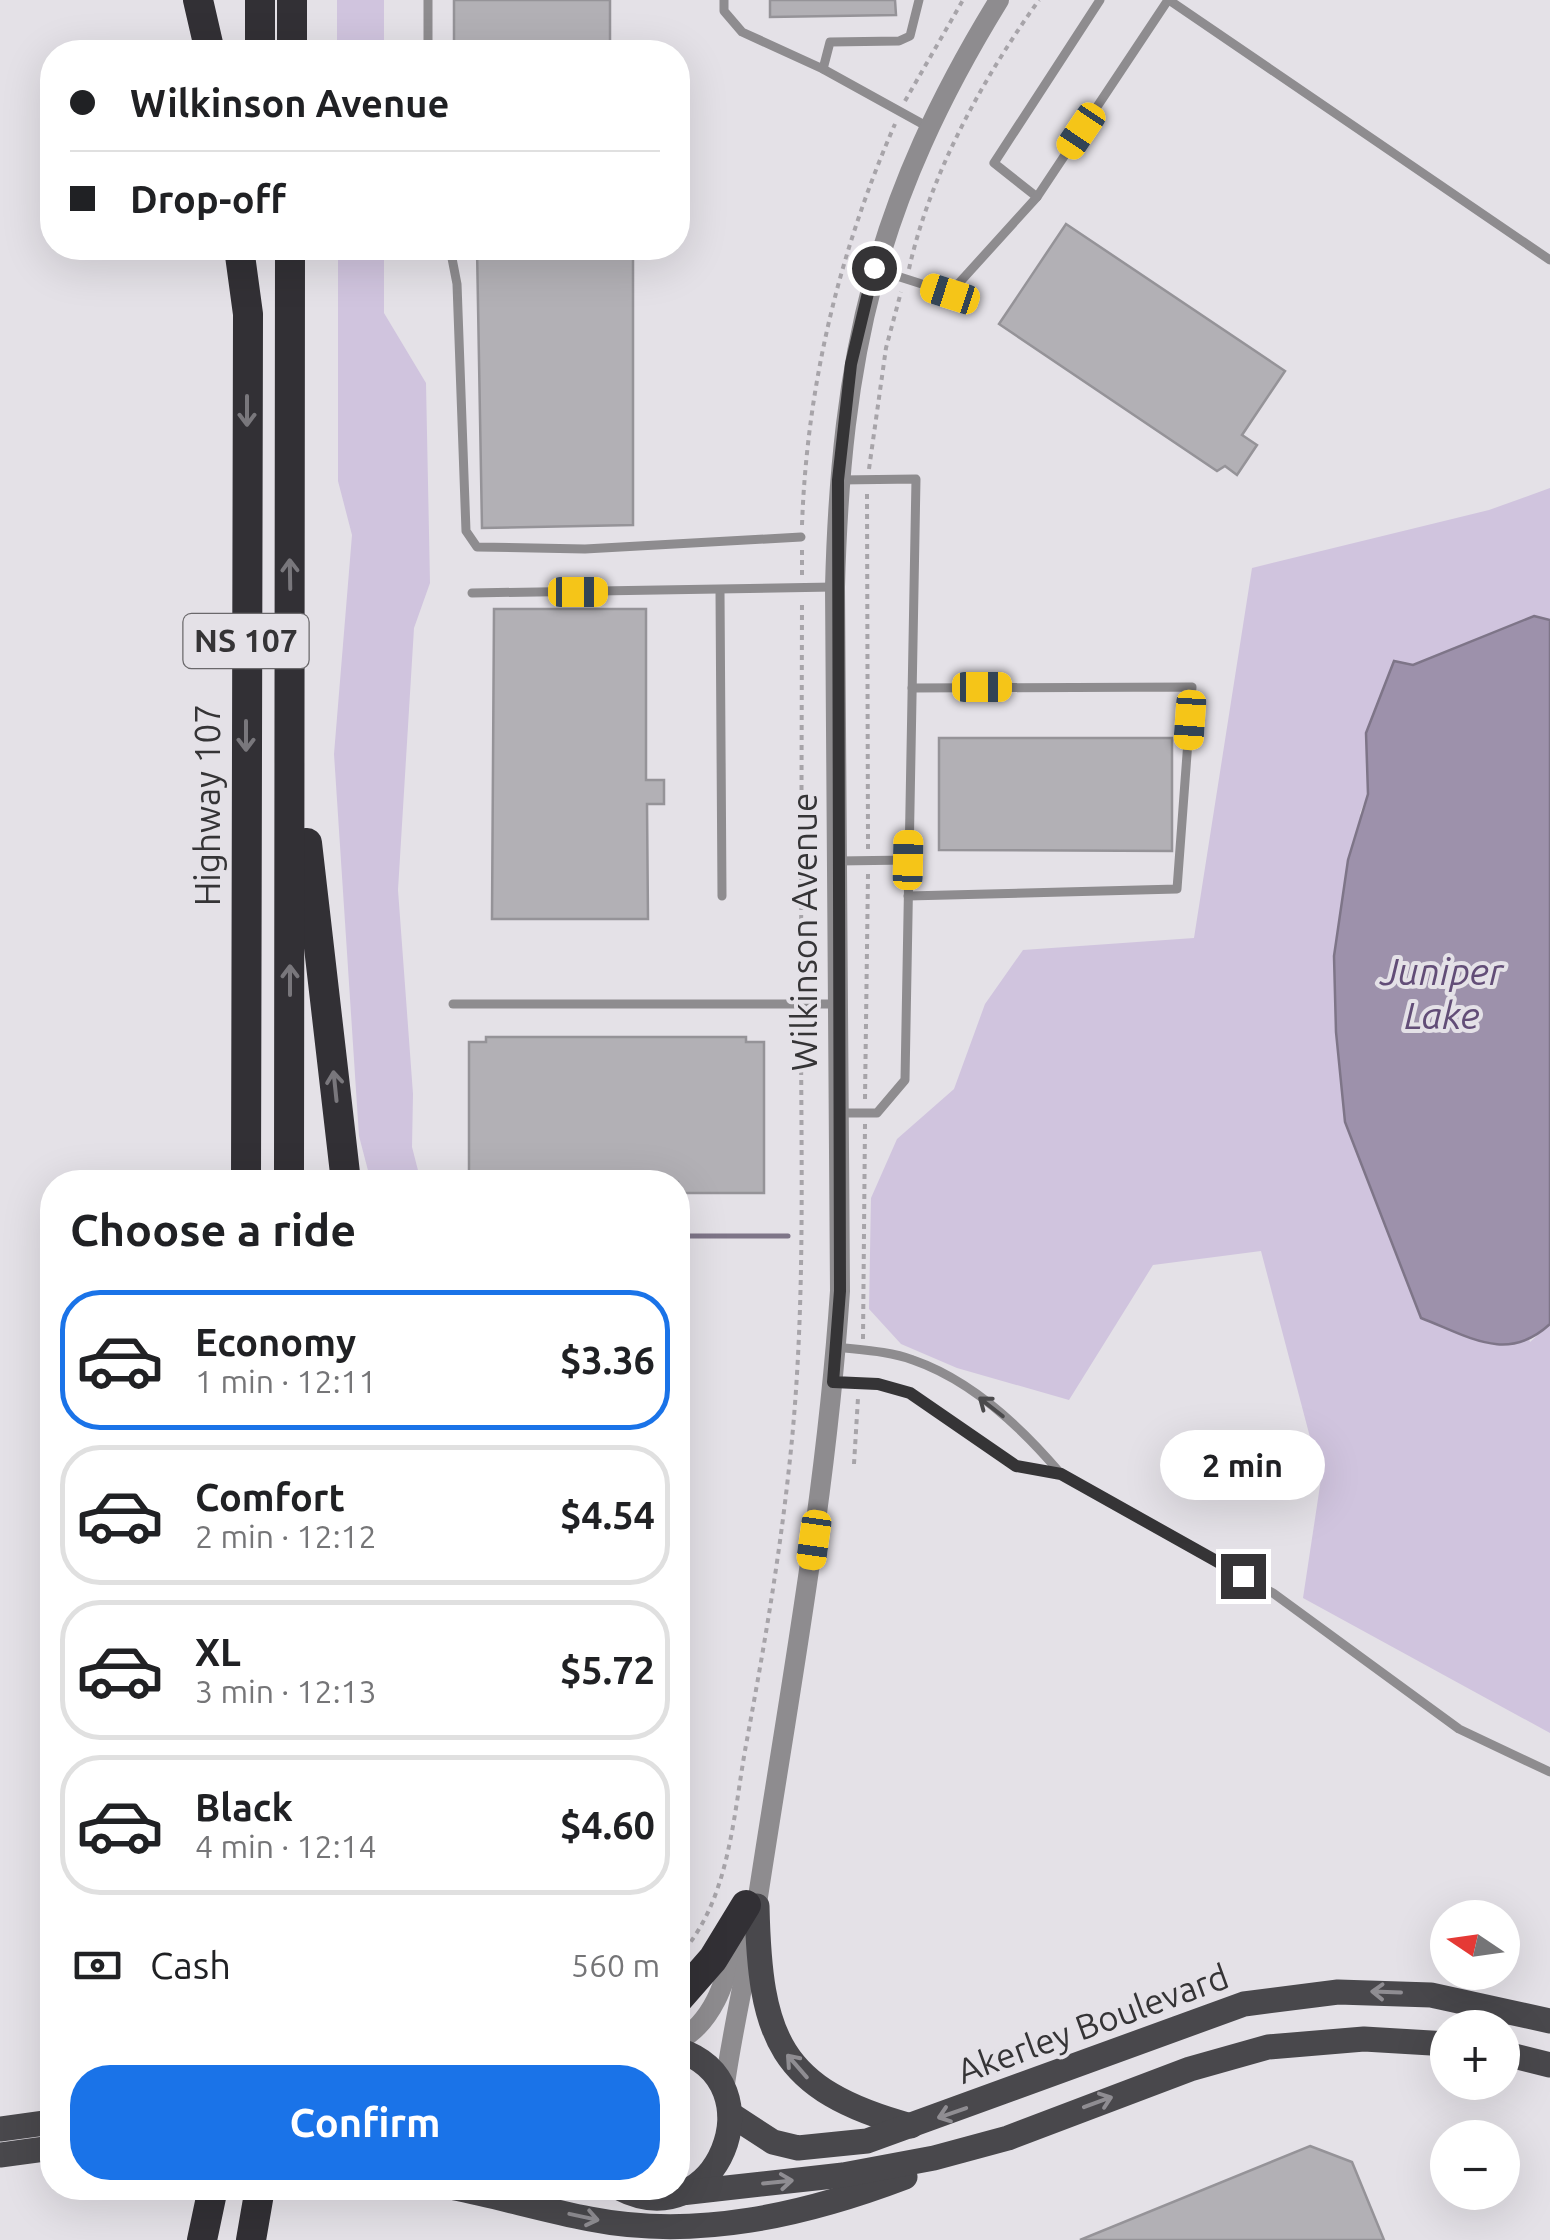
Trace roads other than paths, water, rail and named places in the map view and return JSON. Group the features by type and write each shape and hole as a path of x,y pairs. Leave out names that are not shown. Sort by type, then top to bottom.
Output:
{"highway":[{"path":"198,0 207,40"},
{"path":"260,0 260,40"},
{"path":"292,0 292,40"},
{"name":"Highway 107","path":"240,260 248,314 246,1170"},
{"path":"248,314 251,260"},
{"name":"NS 107","path":"289,1170 290,260"},
{"path":"292,707 345,1170"},
{"path":"690,1986 714,1959 753,1900"},
{"path":"202,2240 210,2200"},
{"path":"213,2240 220,2200"},
{"path":"252,2240 258,2200"}],"main road":[{"path":"753,1900 766,2004 789,2058 815,2086 856,2110 912,2126"},
{"name":"Akerley Boulevard","path":"690,2056 701,2062 727,2102 773,2142 798,2148 866,2142 1244,2004 1384,1990 1478,2002 1550,2021"},
{"path":"506,2200 592,2220 655,2227 718,2226 792,2213 869,2190 1190,2069 1268,2047 1364,2039 1430,2043"},
{"path":"1520,2058 1550,2065"},
{"path":"690,2188 719,2162 729,2140 727,2102"},
{"path":"0,2130 40,2124"},
{"path":"690,2192 887,2169 1008,2138"},
{"path":"0,2155 40,2150"}],"street":[{"name":"Wilkinson Avenue","path":"727,2102 753,1900 806,1596 836,1347 838,861 834,587 838,480 851,364 874,268 928,127 1000,0"},
{"name":"Wilkinson Avenue","path":"690,2030 707,2017 724,1984 753,1900"}],"lane":[{"path":"428,0 428,40"},
{"path":"724,0 724,11 742,32 824,69 928,127"},
{"path":"824,69 830,42 899,41 910,36 919,0"},
{"path":"1037,196 994,163 1100,0"},
{"path":"874,268 950,294 1037,196 1169,0 1550,260"},
{"path":"453,260 458,284 466,532 477,547 585,549 801,537"},
{"path":"838,480 916,479 905,1080 877,1113 838,1113"},
{"path":"472,593 834,587"},
{"path":"720,591 722,896"},
{"path":"908,896 1176,889 1192,687 912,688"},
{"path":"838,861 908,860"},
{"path":"453,1004 838,1004"},
{"path":"836,1347 912,1360 947,1376 1035,1442 1061,1474"},
{"path":"833,1382 910,1393 1016,1466 1061,1474 1273,1593 1459,1729 1550,1772"}],"water":[{"name":"Juniper Lake","path":"1534,616 1550,620 1550,1324 1534,1336 1503,1344 1471,1338 1421,1318 1345,1122 1336,1032 1334,956 1348,860 1368,794 1366,733 1394,661 1413,665"}],"waterway":[{"path":"690,1236 788,1236"}]}
